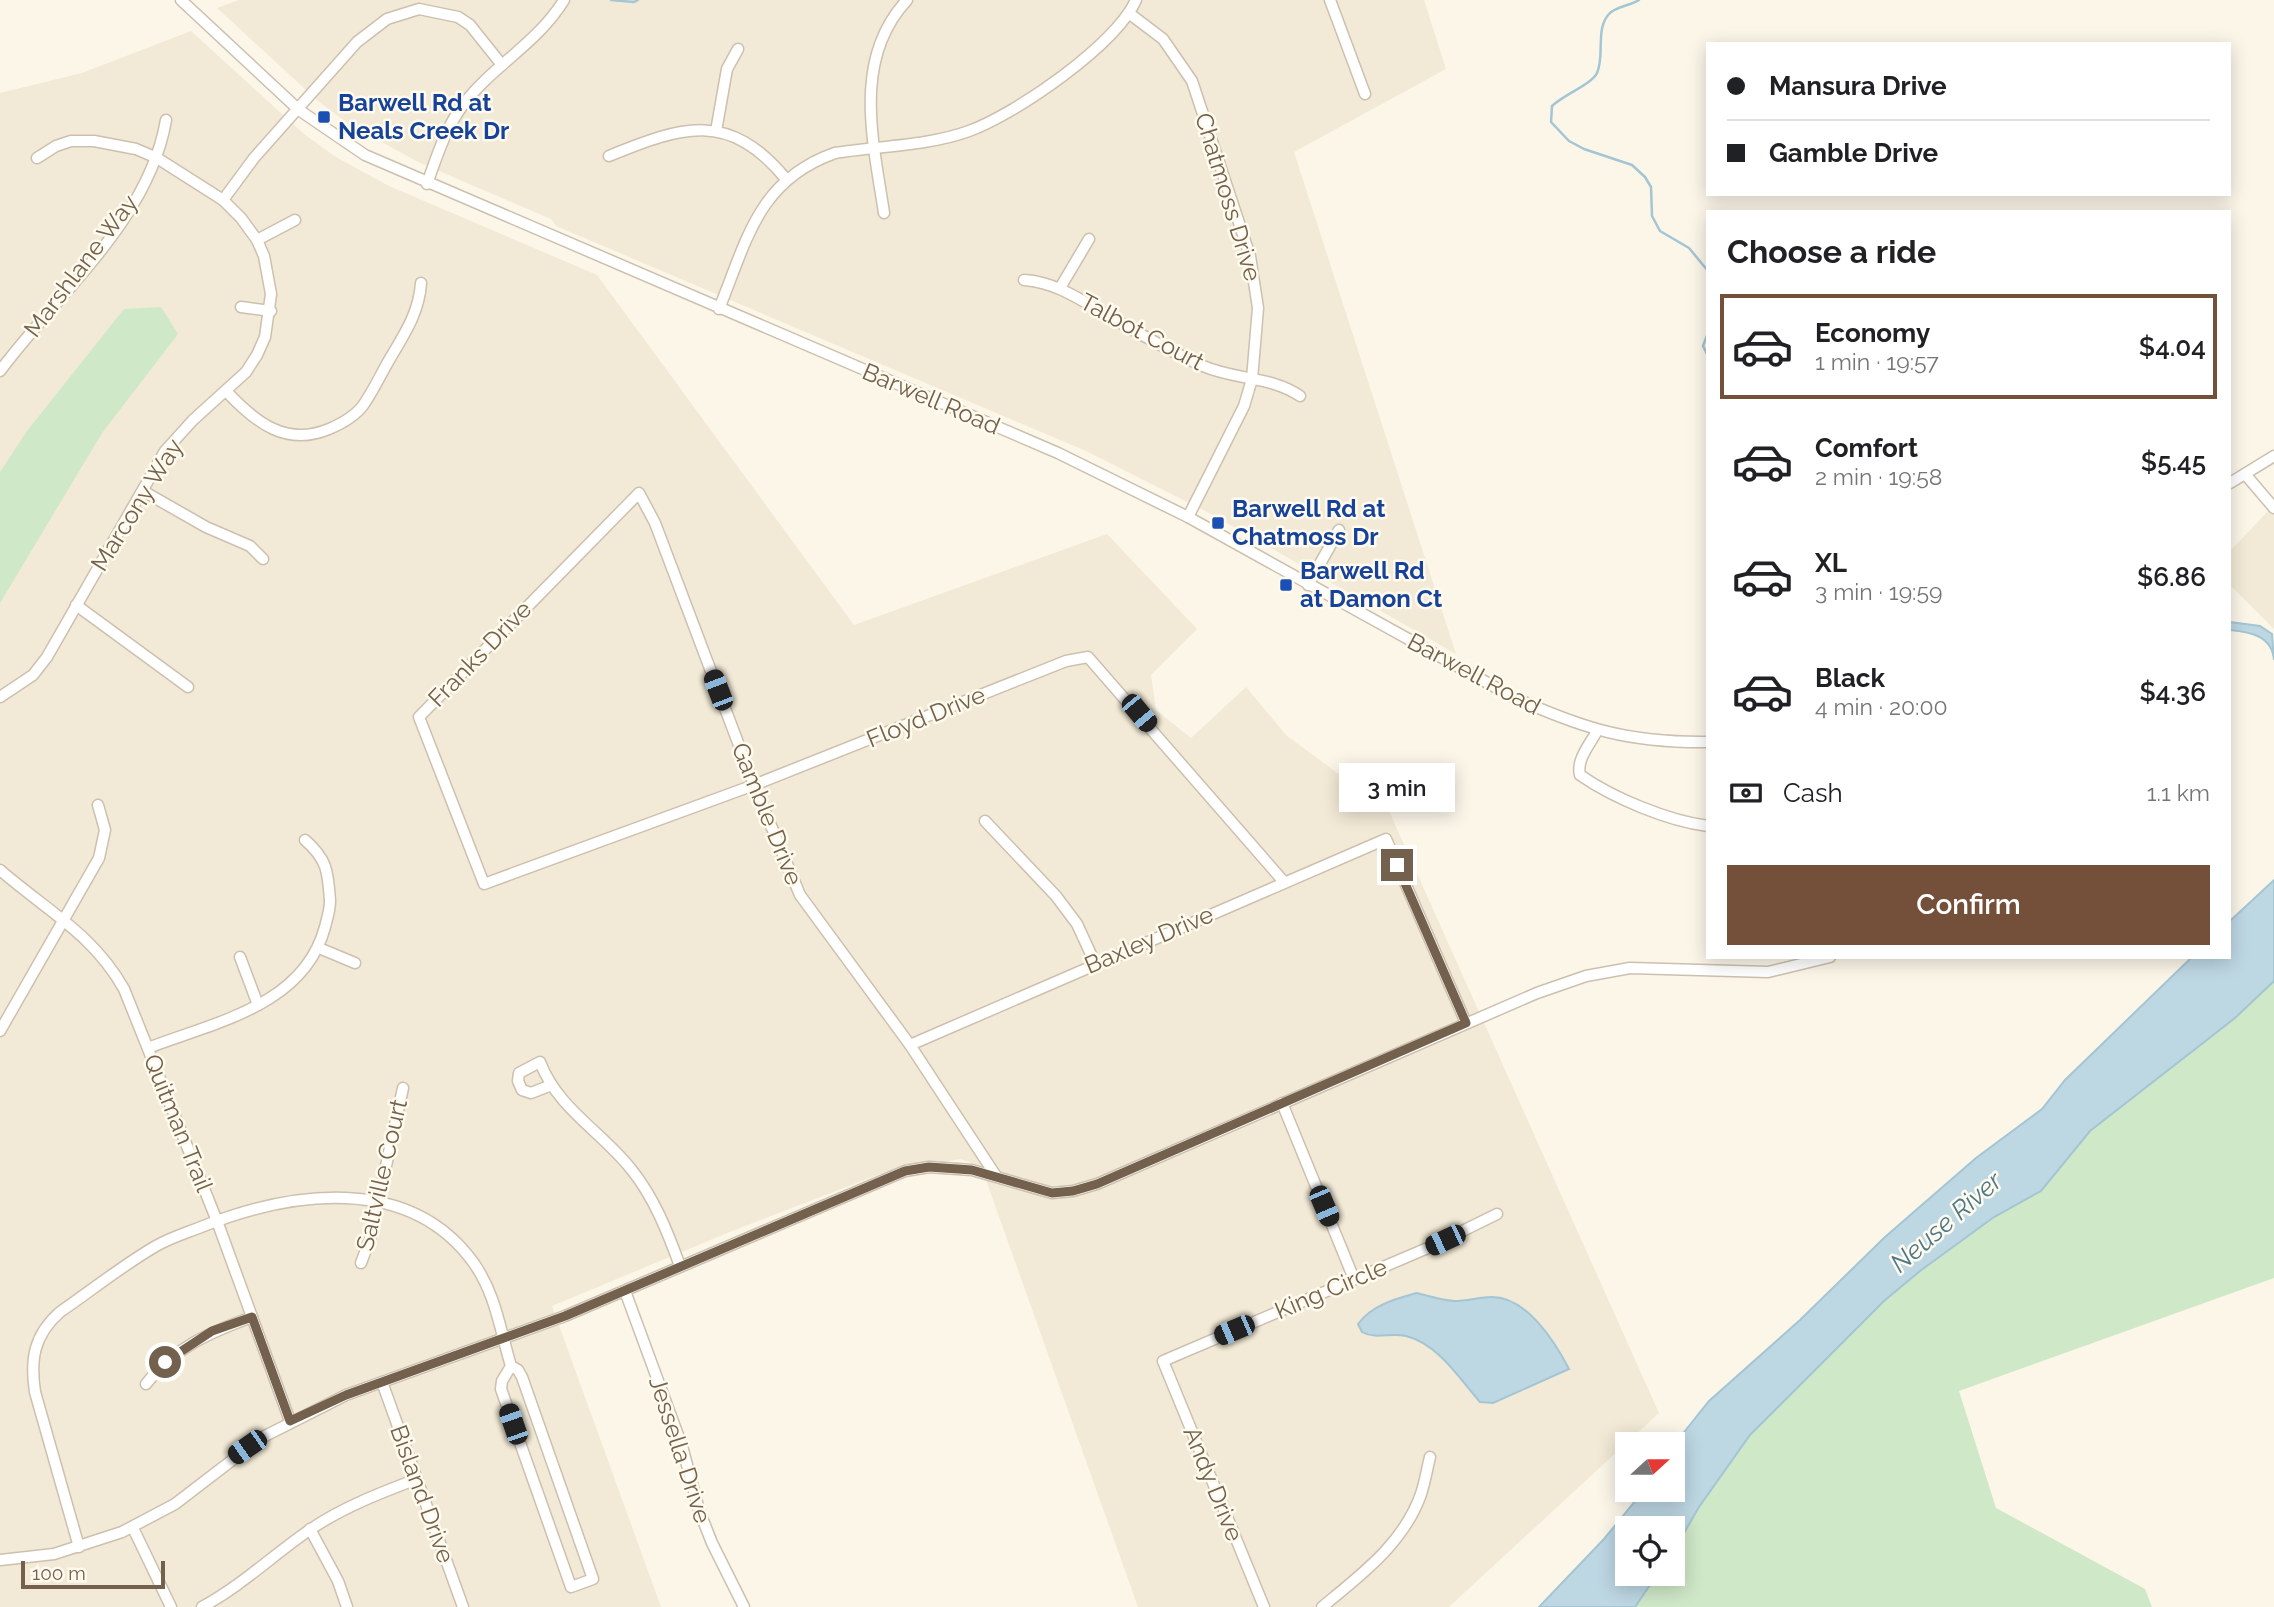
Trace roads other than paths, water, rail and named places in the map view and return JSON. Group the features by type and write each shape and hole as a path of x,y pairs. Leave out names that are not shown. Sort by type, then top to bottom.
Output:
{"street":[{"name":"Barwell Road","path":"181,0 299,110 365,155 427,184 1058,453 1188,517 1513,697 1597,732 1645,740 1706,742"},
{"path":"427,184 449,127 464,104 502,65 529,43 564,0"},
{"path":"884,213 874,147 870,78 886,28 907,0"},
{"path":"719,309 759,212 786,178 820,158 835,153 967,132 993,120 1024,102 1094,51 1130,14 1136,0"},
{"path":"1330,0 1365,94"},
{"path":"223,200 254,158 371,29 387,19 419,9 458,17 470,25 502,65"},
{"name":"Chatmoss Drive","path":"1130,14 1163,40 1192,81 1250,256 1256,284 1258,307 1252,379 1234,430 1188,517"},
{"path":"716,131 727,69 738,50"},
{"name":"Marshlane Way","path":"0,371 124,217 157,158 166,120"},
{"path":"609,156 681,131 716,131 748,142 786,178"},
{"name":"Marcony Way","path":"0,697 33,675 47,657 165,451 177,436 246,372 265,337 271,311 268,272 257,240 223,200 157,158 136,149 94,141 71,141 56,146 37,158"},
{"path":"257,240 295,220"},
{"path":"1060,288 1089,239"},
{"name":"Talbot Court","path":"1024,280 1040,281 1060,288 1168,350 1207,368 1286,387 1300,396"},
{"path":"227,392 249,416 281,433 306,435 344,422 364,405 414,318 421,284"},
{"path":"241,307 271,311"},
{"path":"2231,482 2274,456"},
{"path":"2245,474 2274,508"},
{"path":"143,491 206,527 250,546 263,559"},
{"name":"Gamble Drive","path":"639,493 654,523 754,785 800,895 909,1045 996,1176"},
{"name":"Franks Drive","path":"485,884 419,717 639,493"},
{"path":"1308,585 1339,530"},
{"path":"76,605 188,687"},
{"name":"Floyd Drive","path":"485,884 754,785 1066,661 1088,657 1284,882"},
{"path":"1597,732 1578,767 1580,775 1603,789 1675,820 1706,827"},
{"path":"0,1031 99,858 104,842 98,805"},
{"path":"985,821 1056,896 1077,923 1095,963"},
{"name":"Baxley Drive","path":"909,1045 1386,839 1466,1023"},
{"path":"148,1048 258,1006 281,993 296,980 319,948 330,907 327,870 320,853 305,840"},
{"name":"Quitman Trail","path":"0,870 89,940 115,972 217,1221 290,1421"},
{"path":"319,948 355,963"},
{"path":"240,957 258,1006"},
{"path":"0,1560 29,1558 79,1547 133,1528 175,1504 234,1457 290,1421 346,1395 505,1339 625,1291 905,1171 947,1167 996,1176 1041,1191 1073,1191 1097,1184 1561,984 1608,971 1651,967 1768,972 1822,959"},
{"path":"549,1086 531,1093 522,1090 518,1081 519,1073 540,1062 549,1086 641,1182 657,1211 680,1266"},
{"name":"Saltville Court","path":"361,1263 370,1239 403,1088"},
{"path":"1282,1103 1354,1279"},
{"path":"79,1547 35,1392 31,1370 35,1344 49,1322 60,1312 155,1247 217,1221 260,1206 346,1198 378,1202 408,1210 441,1228 460,1246 486,1285 505,1339 511,1366 501,1389 571,1587 593,1579 522,1377 518,1370 511,1366"},
{"name":"King Circle","path":"1163,1361 1497,1214"},
{"name":"Jessella Drive","path":"625,1291 682,1446 699,1510 744,1607"},
{"path":"146,1384 165,1362 193,1341 212,1331 252,1317"},
{"name":"Andy Drive","path":"1163,1361 1264,1607"},
{"name":"Bisland Drive","path":"382,1382 463,1607"},
{"path":"1322,1607 1381,1558 1404,1527 1421,1494 1430,1457"},
{"path":"202,1607 234,1588 310,1529 346,1509 417,1479"},
{"path":"133,1528 171,1607"},
{"path":"310,1529 338,1581 347,1607"}],"water":[{"path":"2231,622 2260,626 2272,634 2274,660 2265,640 2245,632 2231,630"},
{"name":"Neuse River","path":"2274,880 2274,981 2235,1018 2090,1131 2041,1191 1994,1217 1884,1301 1750,1435 1685,1531 1685,1516 1623,1516 1634,1502 1685,1502 1684,1432 1709,1401 1800,1320 1885,1237 1976,1158 2042,1109 2065,1080 2190,959 2231,959 2231,920"},
{"path":"1417,1293 1454,1301 1492,1297 1517,1304 1548,1334 1569,1369 1493,1403 1480,1402 1438,1354 1418,1340 1406,1336 1362,1332 1358,1324 1377,1307"},
{"path":"1615,1526 1615,1586 1649,1586 1635,1607 1539,1607"}],"waterway":[{"path":"611,0 638,0"},
{"path":"1639,0 1609,14 1602,27 1597,73 1552,106 1551,122 1569,141 1584,149 1632,165 1645,177 1651,187 1652,216 1660,231 1689,248 1706,269"},
{"path":"1706,338 1703,346 1706,352"}],"place":[{"name":"Barwell Rd at Neals Creek Dr","path":"324,117"},
{"name":"Barwell Rd at Chatmoss Dr","path":"1218,523"},
{"name":"Barwell Rd at Damon Ct","path":"1286,585"}]}
